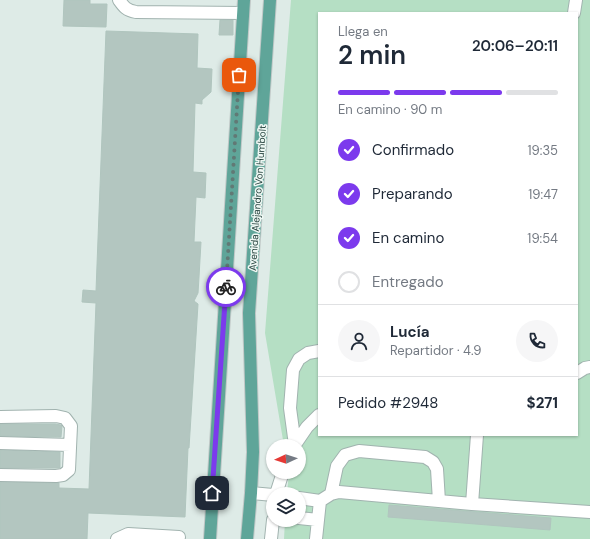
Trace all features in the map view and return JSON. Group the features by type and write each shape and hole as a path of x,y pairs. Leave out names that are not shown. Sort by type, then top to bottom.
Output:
{"main road":[{"path":"210,539 244,0"},
{"name":"Avenida Alejandro Von Humbolt","path":"247,539 253,452 249,313 270,0"}],"lane":[{"path":"119,0 129,11 136,12 243,12"},
{"path":"574,12 576,0"},
{"path":"294,439 290,408 293,370 299,359 308,353 318,351"},
{"path":"578,372 590,367"},
{"path":"0,417 56,416 65,418 71,426 69,470 64,475 0,475"},
{"path":"299,439 307,427 318,416"},
{"path":"472,504 477,436"},
{"path":"0,443 70,446"},
{"path":"331,494 337,466 345,455 359,451 425,457 433,462 437,469 439,501"},
{"path":"251,492 266,494"},
{"path":"306,499 320,501 331,494 339,492 472,504 590,512"},
{"path":"316,539 320,501"},
{"path":"306,519 318,520"},
{"path":"271,539 272,527"},
{"path":"117,539 128,534 179,538"}],"green space":[{"path":"291,0 590,0 590,539 284,539 285,527 306,527 306,487 288,487 288,479 306,479 306,439 283,439 265,333"}],"building":[{"path":"64,0 90,0 90,4 107,4 106,27 63,26"},
{"path":"220,20 233,20 233,35 219,35"},
{"path":"106,31 198,34 197,68 212,69 211,92 202,100 202,104 195,103 193,172 206,173 205,198 196,197 194,242 201,242 198,293 194,301 198,304 188,448 185,517 88,513 87,539 0,539 0,482 59,483 59,488 89,489 96,303 82,302 83,290 96,291"},
{"path":"0,424 61,425 61,437 0,436"},
{"path":"0,450 60,452 60,468 0,468"},
{"path":"389,505 551,518 550,530 388,517"}],"way so far":[{"path":"226,287 239,75"}],"route":[{"path":"212,493 226,287"}]}
